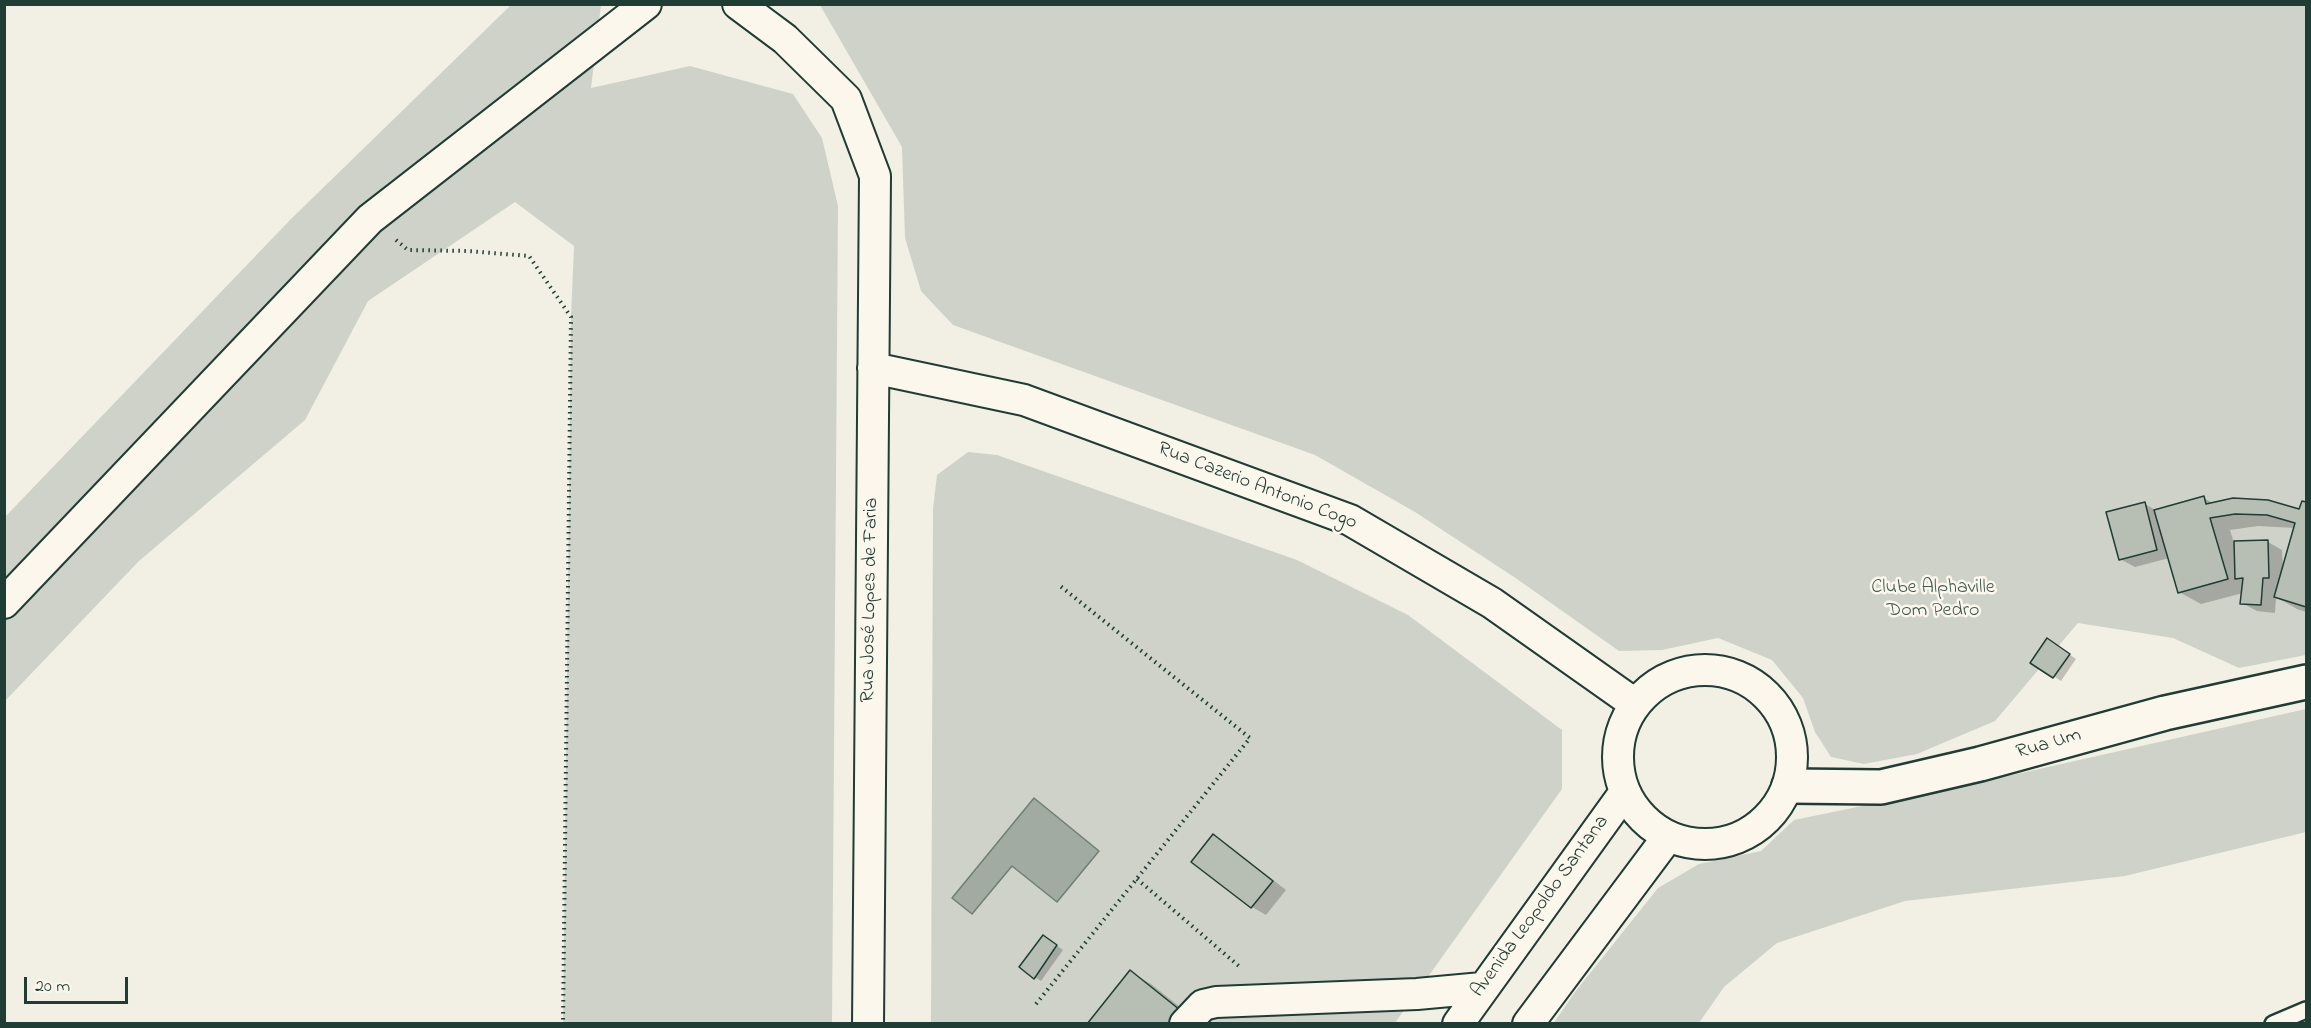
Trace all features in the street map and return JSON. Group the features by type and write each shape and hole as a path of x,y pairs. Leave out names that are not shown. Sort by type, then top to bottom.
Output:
{"street":[{"path":"4,603 370,219 646,4"},
{"name":"Rua José Lopes de Faria","path":"738,4 785,39 846,99 875,176 868,1023"},
{"name":"Rua Cazerio Antonio Cogo","path":"873,368 1024,399 1350,520 1492,603 1635,704"},
{"path":"1706,669 1733,674 1758,687 1777,707 1789,731 1793,758 1789,786 1777,808 1759,827 1737,839 1711,845 1667,838 1640,815 1624,792 1617,762 1621,731 1635,704 1654,685 1679,674 1706,669"},
{"name":"Rua Um","path":"1789,786 1881,787 1980,764 2165,713 2307,682"},
{"name":"Avenida Leopoldo Santana","path":"1458,1023 1624,792"},
{"path":"1527,1023 1667,838"},
{"path":"1185,1023 1203,1005 1210,1003 1417,994 1482,988"}],"lane":[{"path":"2273,1023 2307,1010"}],"path":[{"path":"370,219 408,250 468,251 529,256 570,317 563,1023"},
{"path":"1036,1004 1250,738 1059,585"},
{"path":"1137,879 1277,999"}],"green space":[{"path":"511,5 601,5 591,88 690,66 793,94 822,138 838,206 832,1023 563,1023 571,317 574,246 515,202 368,301 305,420 139,561 5,701 4,518 291,219"},
{"name":"Clube Alphaville Dom Pedro","path":"820,5 2306,5 2306,655 2239,668 2173,638 2078,623 1995,721 1917,754 1864,764 1831,757 1815,732 1803,698 1772,660 1718,638 1662,650 1619,651 1517,579 1415,512 1315,455 953,325 921,291 905,238 902,147"},
{"path":"968,452 997,455 1297,560 1408,615 1562,730 1562,789 1395,1023 931,1024 933,509 937,475"},
{"path":"2306,709 2306,832 2125,876 1905,901 1777,943 1724,987 1699,1023 1553,1024 1575,992 1658,888 1699,864 1761,851 1794,820 2008,776"}],"shaded area":[{"path":"1034,798 1099,851 1057,902 1012,866 972,914 952,898"}],"building":[{"path":"2204,496 2206,504 2233,498 2268,500 2299,509 2302,501 2306,502 2306,607 2274,597 2295,523 2267,515 2235,514 2210,518 2228,579 2178,593 2154,510"},
{"path":"2145,502 2157,550 2119,560 2106,512"},
{"path":"2268,540 2269,578 2263,578 2261,605 2240,604 2243,578 2235,579 2234,541"},
{"path":"2047,638 2070,654 2053,678 2030,663"},
{"path":"1213,834 1273,881 1251,908 1191,862"},
{"path":"1043,935 1057,945 1034,979 1019,967"},
{"path":"1130,970 1180,1010 1169,1024 1087,1024"}]}
